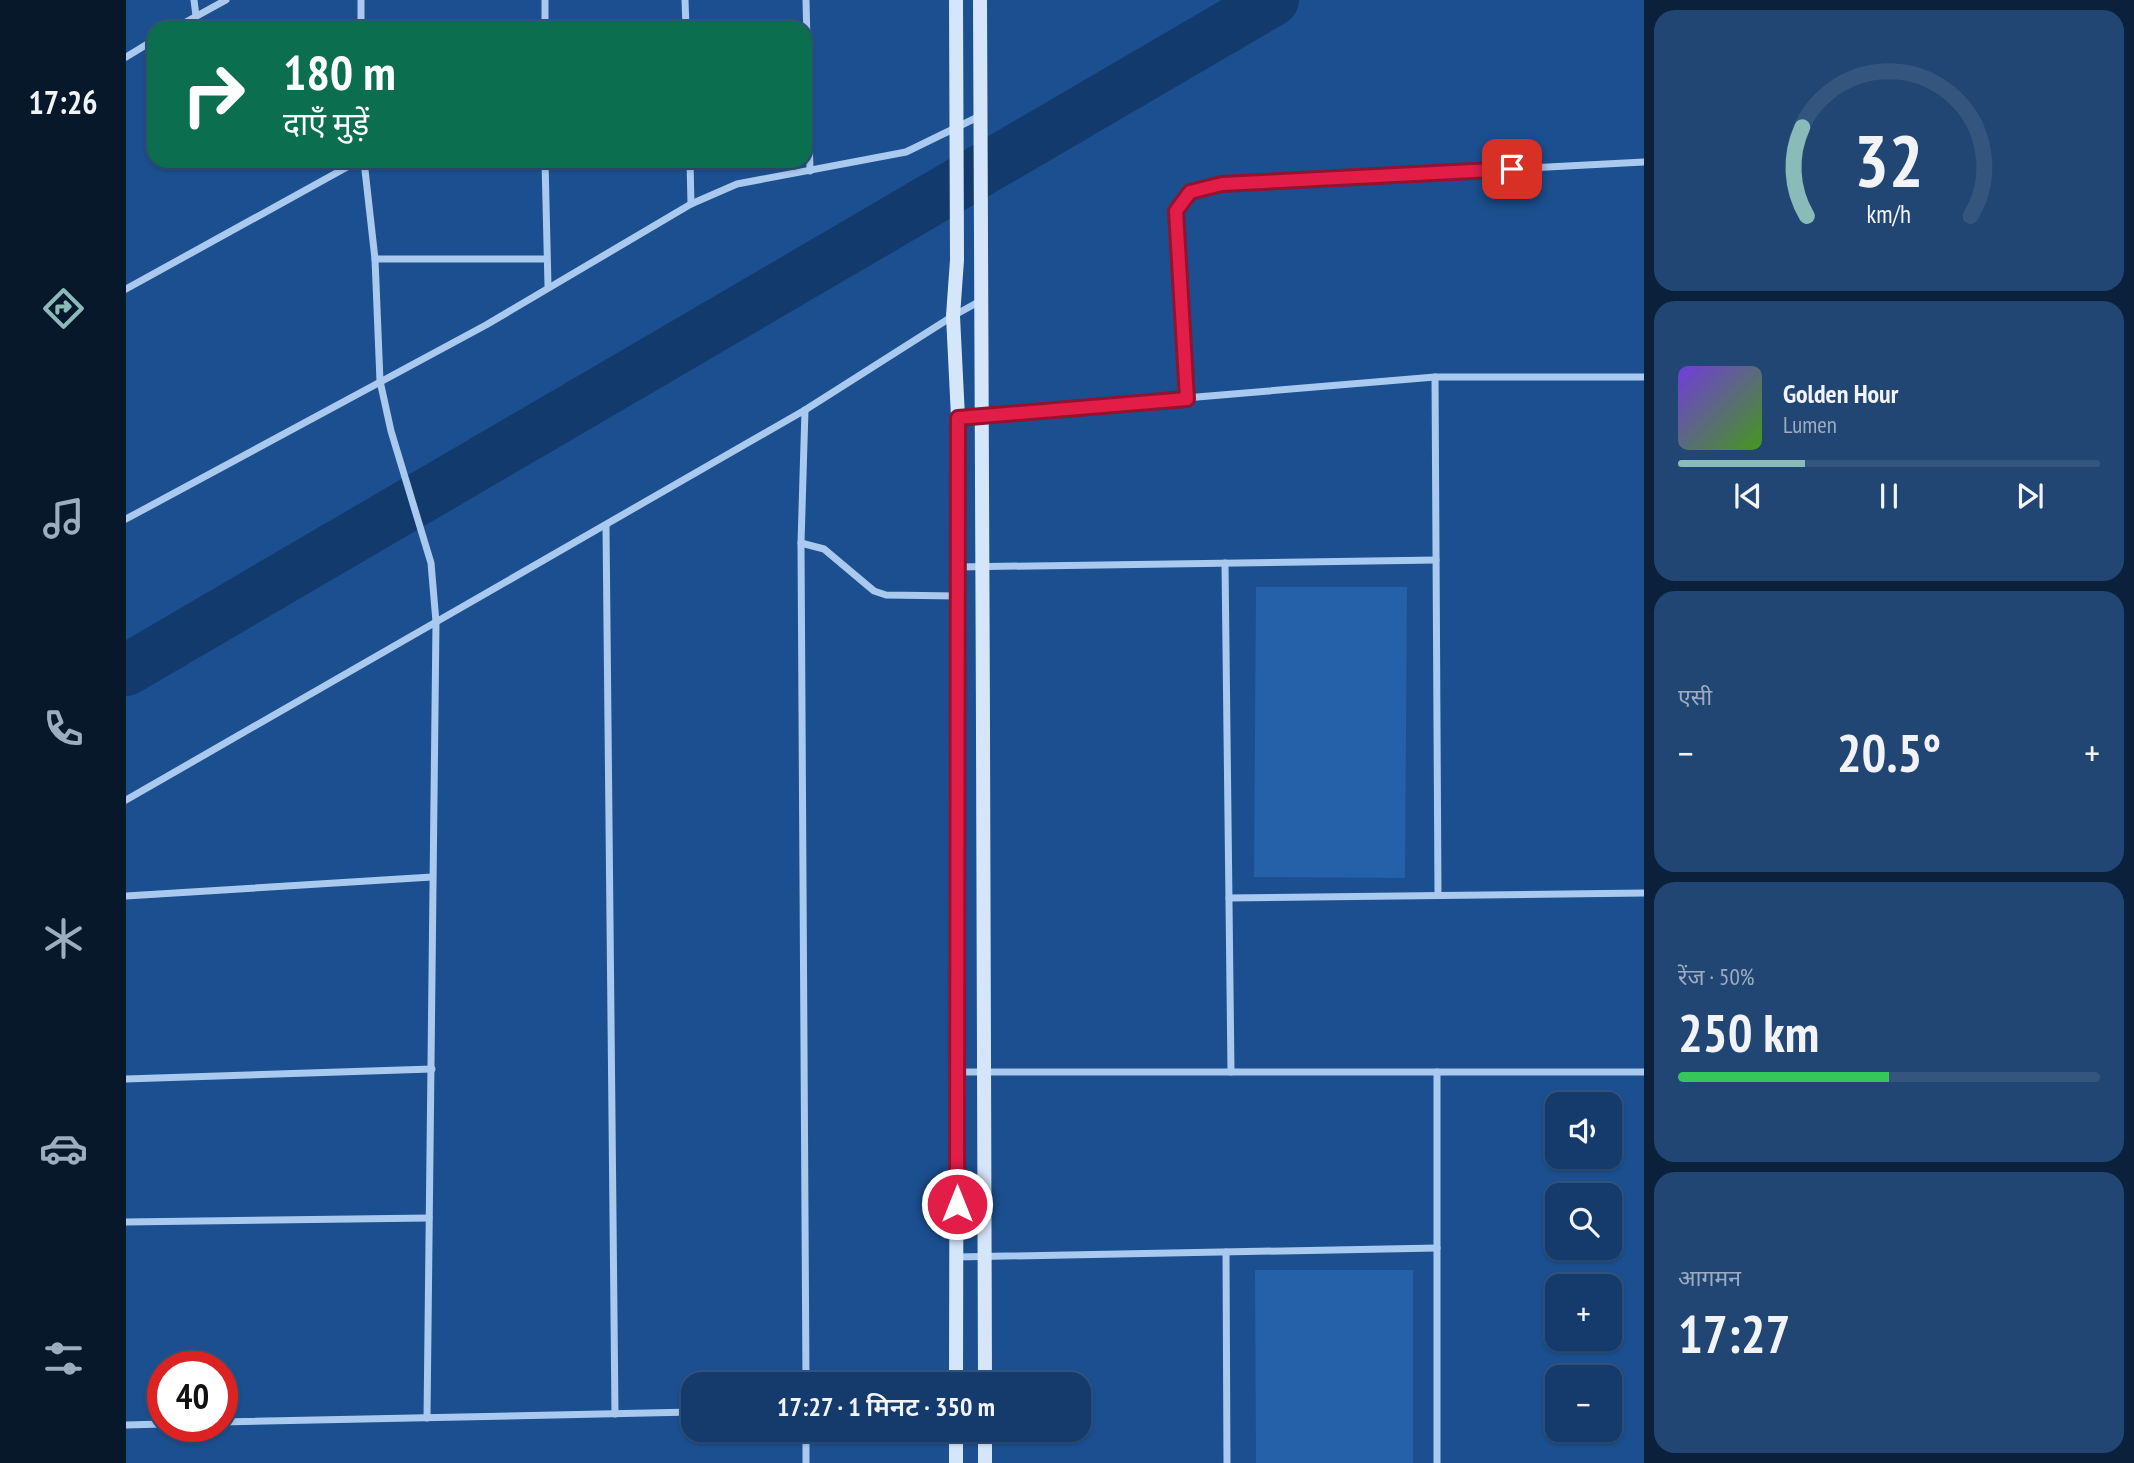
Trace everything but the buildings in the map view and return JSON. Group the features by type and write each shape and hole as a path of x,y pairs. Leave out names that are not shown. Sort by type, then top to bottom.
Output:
{"street":[{"path":"194,0 196,16"},
{"path":"187,21 226,0"},
{"path":"361,0 362,21"},
{"path":"545,0 545,21"},
{"path":"685,0 686,21"},
{"path":"806,0 806,21"},
{"path":"956,0 957,260 953,316 958,418 956,1372"},
{"path":"980,0 985,1372"},
{"path":"126,57 147,44"},
{"path":"126,520 486,325 691,204 737,184 906,152 981,116"},
{"path":"1187,399 1176,211 1190,192 1222,184 1644,162"},
{"path":"126,289 345,168"},
{"path":"365,168 375,259 380,381 391,431 431,563 436,622 427,1418"},
{"path":"545,168 548,286"},
{"path":"690,168 691,204"},
{"path":"375,259 546,259"},
{"path":"126,800 806,410 953,316 983,300"},
{"path":"1436,377 1437,895"},
{"path":"958,418 1436,377 1644,377"},
{"path":"806,410 801,543 806,1372"},
{"path":"606,526 615,1414"},
{"path":"801,543 824,548 874,591 886,595 957,596"},
{"path":"957,567 1436,560"},
{"path":"1225,563 1231,1072"},
{"path":"126,897 432,877"},
{"path":"1229,898 1644,893"},
{"path":"126,1079 432,1069"},
{"path":"957,1072 1644,1072"},
{"path":"1437,1072 1437,1463"},
{"path":"126,1223 429,1217"},
{"path":"957,1257 1437,1248"},
{"path":"1226,1252 1227,1463"},
{"path":"238,1422 681,1412"},
{"path":"126,1424 147,1424"},
{"path":"806,1442 806,1463"},
{"path":"956,1442 956,1463"},
{"path":"985,1442 985,1463"}],"shaded area":[{"path":"1256,587 1407,587 1405,878 1254,877"},
{"path":"1255,1270 1413,1270 1413,1463 1256,1463"}],"waterway":[{"path":"126,670 1273,0"}],"route":[{"path":"957,1204 958,418 1187,399 1176,211 1190,192 1222,184 1512,169"}]}
